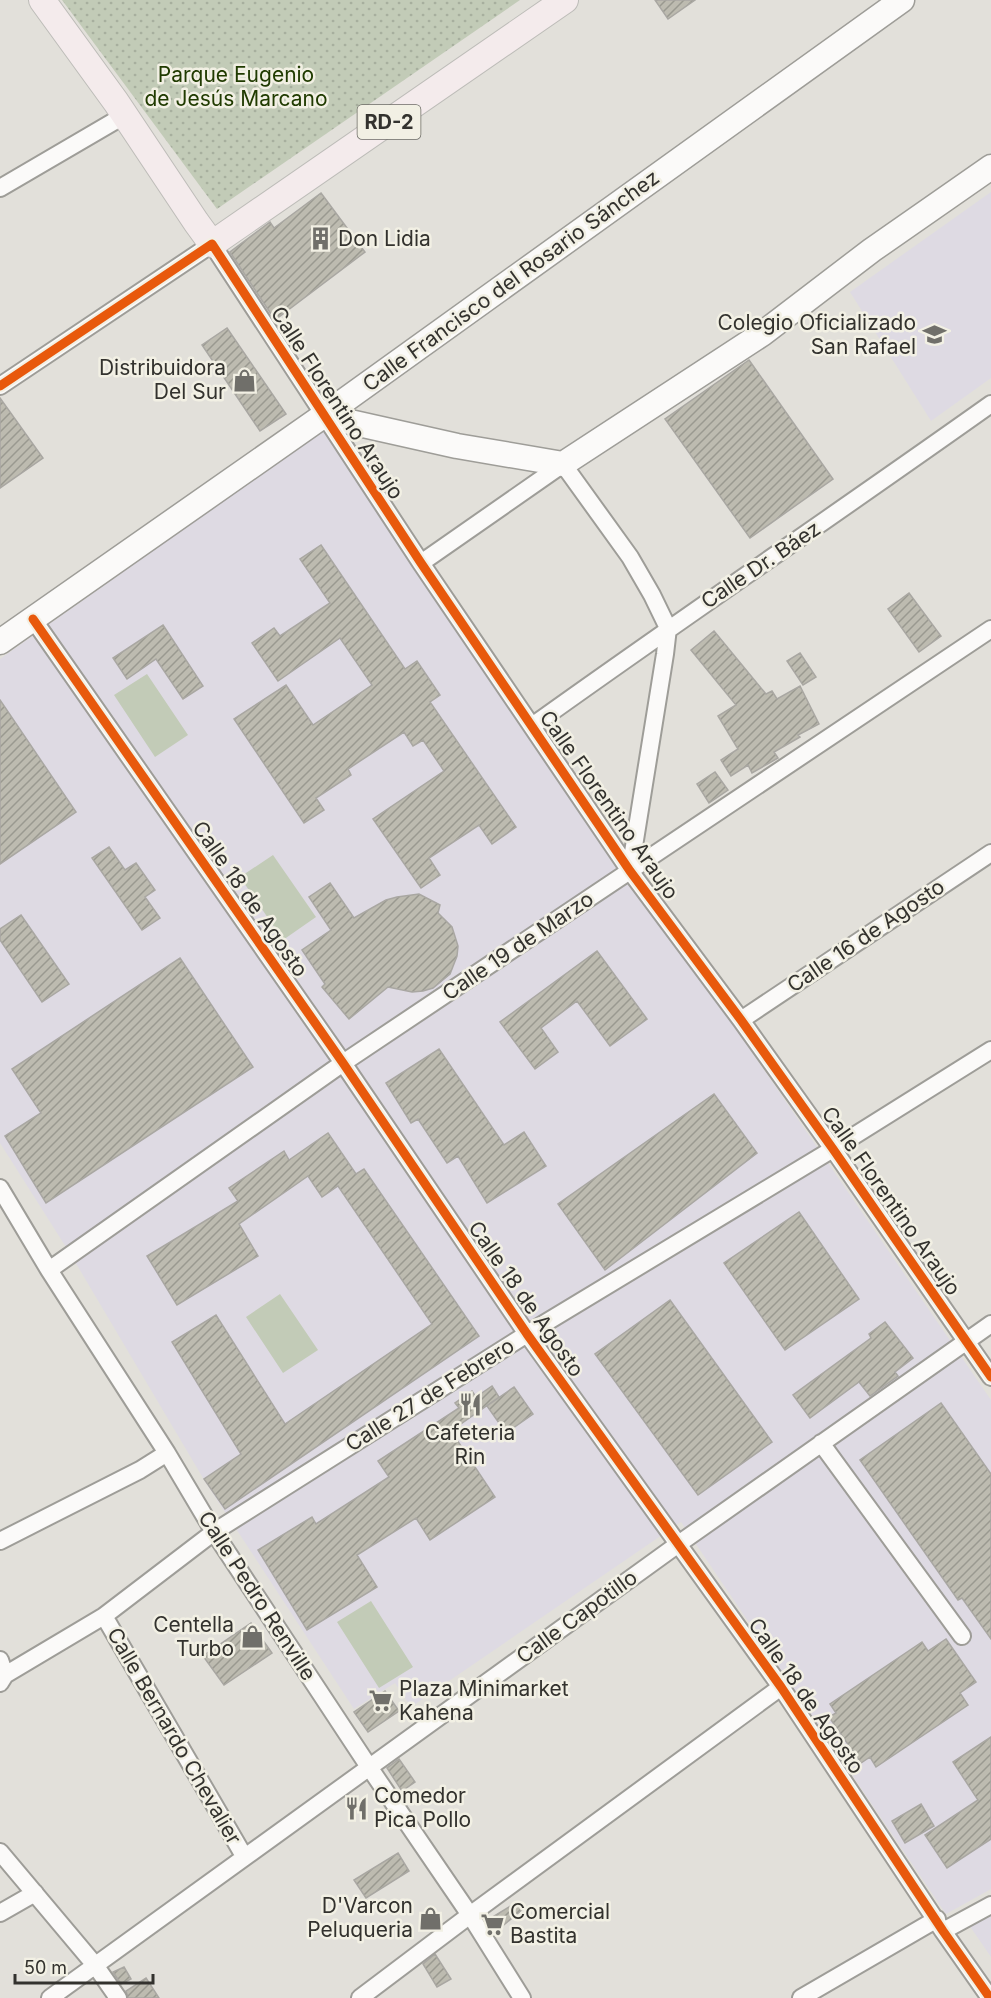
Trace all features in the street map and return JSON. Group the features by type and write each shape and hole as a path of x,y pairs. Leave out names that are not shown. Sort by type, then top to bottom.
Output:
{"main road":[{"name":"Calle Florentino Araujo","path":"42,0 125,115 212,244"},
{"name":"RD-2","path":"212,244 565,0"}],"street":[{"name":"Calle Francisco del Rosario Sánchez","path":"0,642 323,416 902,0"},
{"path":"0,188 125,115"},
{"path":"421,563 563,464 762,334 872,250 991,167"},
{"path":"0,386 212,244"},
{"name":"Calle Florentino Araujo","path":"212,244 323,416 630,871 741,1020 991,1377"},
{"name":"Calle Dr. Báez","path":"532,726 668,628 861,497 991,404"},
{"path":"323,416 457,446 563,464 630,557 668,628 630,871"},
{"name":"Calle 18 de Agosto","path":"33,619 343,1063 527,1334 781,1687 990,1998"},
{"name":"Calle 19 de Marzo","path":"49,1270 343,1063 991,629"},
{"name":"Calle 16 de Agosto","path":"741,1020 991,853"},
{"name":"Calle 27 de Febrero","path":"1,1674 104,1616 214,1532 527,1334 990,1053"},
{"name":"Calle Pedro Renville","path":"0,1188 49,1270 167,1453 214,1532 470,1915 522,1998"},
{"name":"Calle Capotillo","path":"50,1998 677,1545 991,1324"},
{"path":"821,1443 962,1636"},
{"path":"0,1541 140,1470 167,1453"},
{"name":"Calle Bernardo Chevalier","path":"104,1616 244,1856"},
{"path":"364,1997 470,1915 781,1687"},
{"path":"0,1852 94,1965 117,1998"},
{"path":"0,1913 35,1893"},
{"path":"801,1998 940,1925 991,1905"}],"shaded area":[{"name":"Colegio Oficializado San Rafael","path":"991,192 991,378 931,421 850,292"},
{"path":"324,430 991,1400 991,1889 946,1914 681,1522 411,1707 395,1683 354,1709 206,1483 71,1255 0,1143 0,659"},
{"path":"991,1912 991,1957 969,1925"}],"green space":[{"name":"Parque Eugenio de Jesús Marcano","path":"62,0 520,0 217,209"},
{"path":"147,674 188,735 155,757 114,695"},
{"path":"273,855 316,917 283,940 240,877"},
{"path":"280,1294 318,1350 283,1373 246,1317"},
{"path":"371,1601 413,1667 379,1688 337,1622"}],"building":[{"path":"655,0 695,0 668,19"},
{"path":"321,193 365,252 275,320 230,252 270,222 274,228"},
{"name":"Distribuidora Del Sur","path":"227,328 286,414 260,431 202,345"},
{"path":"749,360 833,479 750,538 665,419"},
{"path":"0,398 43,458 0,488"},
{"path":"321,545 405,669 417,661 440,695 430,702 516,827 492,844 479,825 429,858 440,875 421,888 373,819 444,771 423,740 413,746 404,732 348,769 351,775 316,798 324,810 304,823 234,719 286,685 313,725 372,685 340,638 278,681 252,643 274,628 280,636 330,603 300,559"},
{"path":"909,593 941,636 919,652 888,609"},
{"path":"163,625 203,686 183,699 156,659 127,679 113,658"},
{"path":"714,631 766,694 772,691 777,699 800,686 819,724 774,752 778,758 752,773 748,765 731,776 721,760 738,749 718,716 736,705 691,650"},
{"path":"800,653 816,677 803,685 787,661"},
{"path":"0,700 76,812 0,864"},
{"path":"715,772 728,790 709,803 697,784"},
{"path":"109,847 125,870 136,863 155,890 145,897 160,918 142,930 92,858"},
{"path":"330,883 354,918 386,900 397,897 419,894 440,905 438,913 452,927 458,946 450,974 433,988 423,991 412,992 388,987 349,1019 322,987 325,984 302,950 331,930 309,897"},
{"path":"21,915 69,984 42,1002 0,940 0,929"},
{"path":"597,951 647,1019 610,1046 577,1001 541,1028 558,1052 535,1069 500,1022"},
{"path":"180,958 253,1067 46,1203 5,1136 41,1113 12,1069"},
{"path":"439,1049 504,1145 524,1132 546,1166 487,1203 458,1156 447,1163 418,1119 411,1123 386,1083"},
{"path":"714,1094 757,1153 605,1270 558,1204"},
{"path":"328,1133 356,1174 364,1169 479,1336 225,1509 204,1479 241,1454 172,1342 216,1315 285,1424 432,1324 338,1186 322,1197 308,1176 239,1224 258,1256 177,1305 147,1256 238,1201 229,1188 284,1151 289,1160"},
{"path":"799,1212 859,1299 785,1350 724,1263"},
{"path":"670,1300 772,1442 698,1495 595,1354"},
{"path":"885,1322 913,1358 895,1372 898,1376 870,1396 859,1382 810,1418 793,1395 871,1338 869,1334"},
{"path":"492,1386 499,1397 451,1431 495,1497 430,1540 416,1518 357,1555 377,1587 307,1630 258,1550 312,1517 316,1524 389,1477 378,1461 459,1408 455,1403 472,1391 476,1397"},
{"path":"514,1387 533,1414 506,1433 487,1406"},
{"path":"941,1403 991,1474 991,1639 962,1598 958,1600 860,1460"},
{"path":"251,1623 272,1653 224,1685 203,1656"},
{"path":"946,1639 976,1682 960,1693 968,1705 876,1767 870,1757 861,1763 829,1717 836,1713 830,1704 922,1642 928,1651"},
{"name":"Plaza Minimarket Kahena","path":"385,1691 399,1711 368,1732 354,1712"},
{"path":"991,1737 991,1839 947,1868 925,1835 978,1800 953,1762"},
{"path":"399,1759 415,1782 402,1791 387,1768"},
{"path":"921,1804 934,1826 905,1843 892,1821"},
{"path":"398,1853 409,1871 366,1898 354,1880"},
{"path":"517,1902 523,1909 494,1933 486,1921"},
{"path":"435,1954 451,1979 437,1987 423,1964"},
{"path":"124,1967 131,1979 121,1984 113,1972"},
{"path":"146,1978 159,1998 128,1998 126,1991"}],"cycle path":[{"path":"0,386 212,244 421,563 630,871 741,1020 991,1377"},
{"path":"33,619 343,1063 527,1334 781,1687 990,1998"}],"place":[{"name":"Don Lidia","path":"320,239"},
{"name":"Colegio Oficializado San Rafael","path":"934,335"},
{"name":"Distribuidora Del Sur","path":"244,380"},
{"name":"Cafeteria Rin","path":"470,1405"},
{"name":"Centella Turbo","path":"252,1637"},
{"name":"Plaza Minimarket Kahena","path":"381,1701"},
{"name":"Comedor Pica Pollo","path":"356,1808"},
{"name":"D'Varcon Peluqueria","path":"431,1918"},
{"name":"Comercial Bastita","path":"492,1924"}]}
